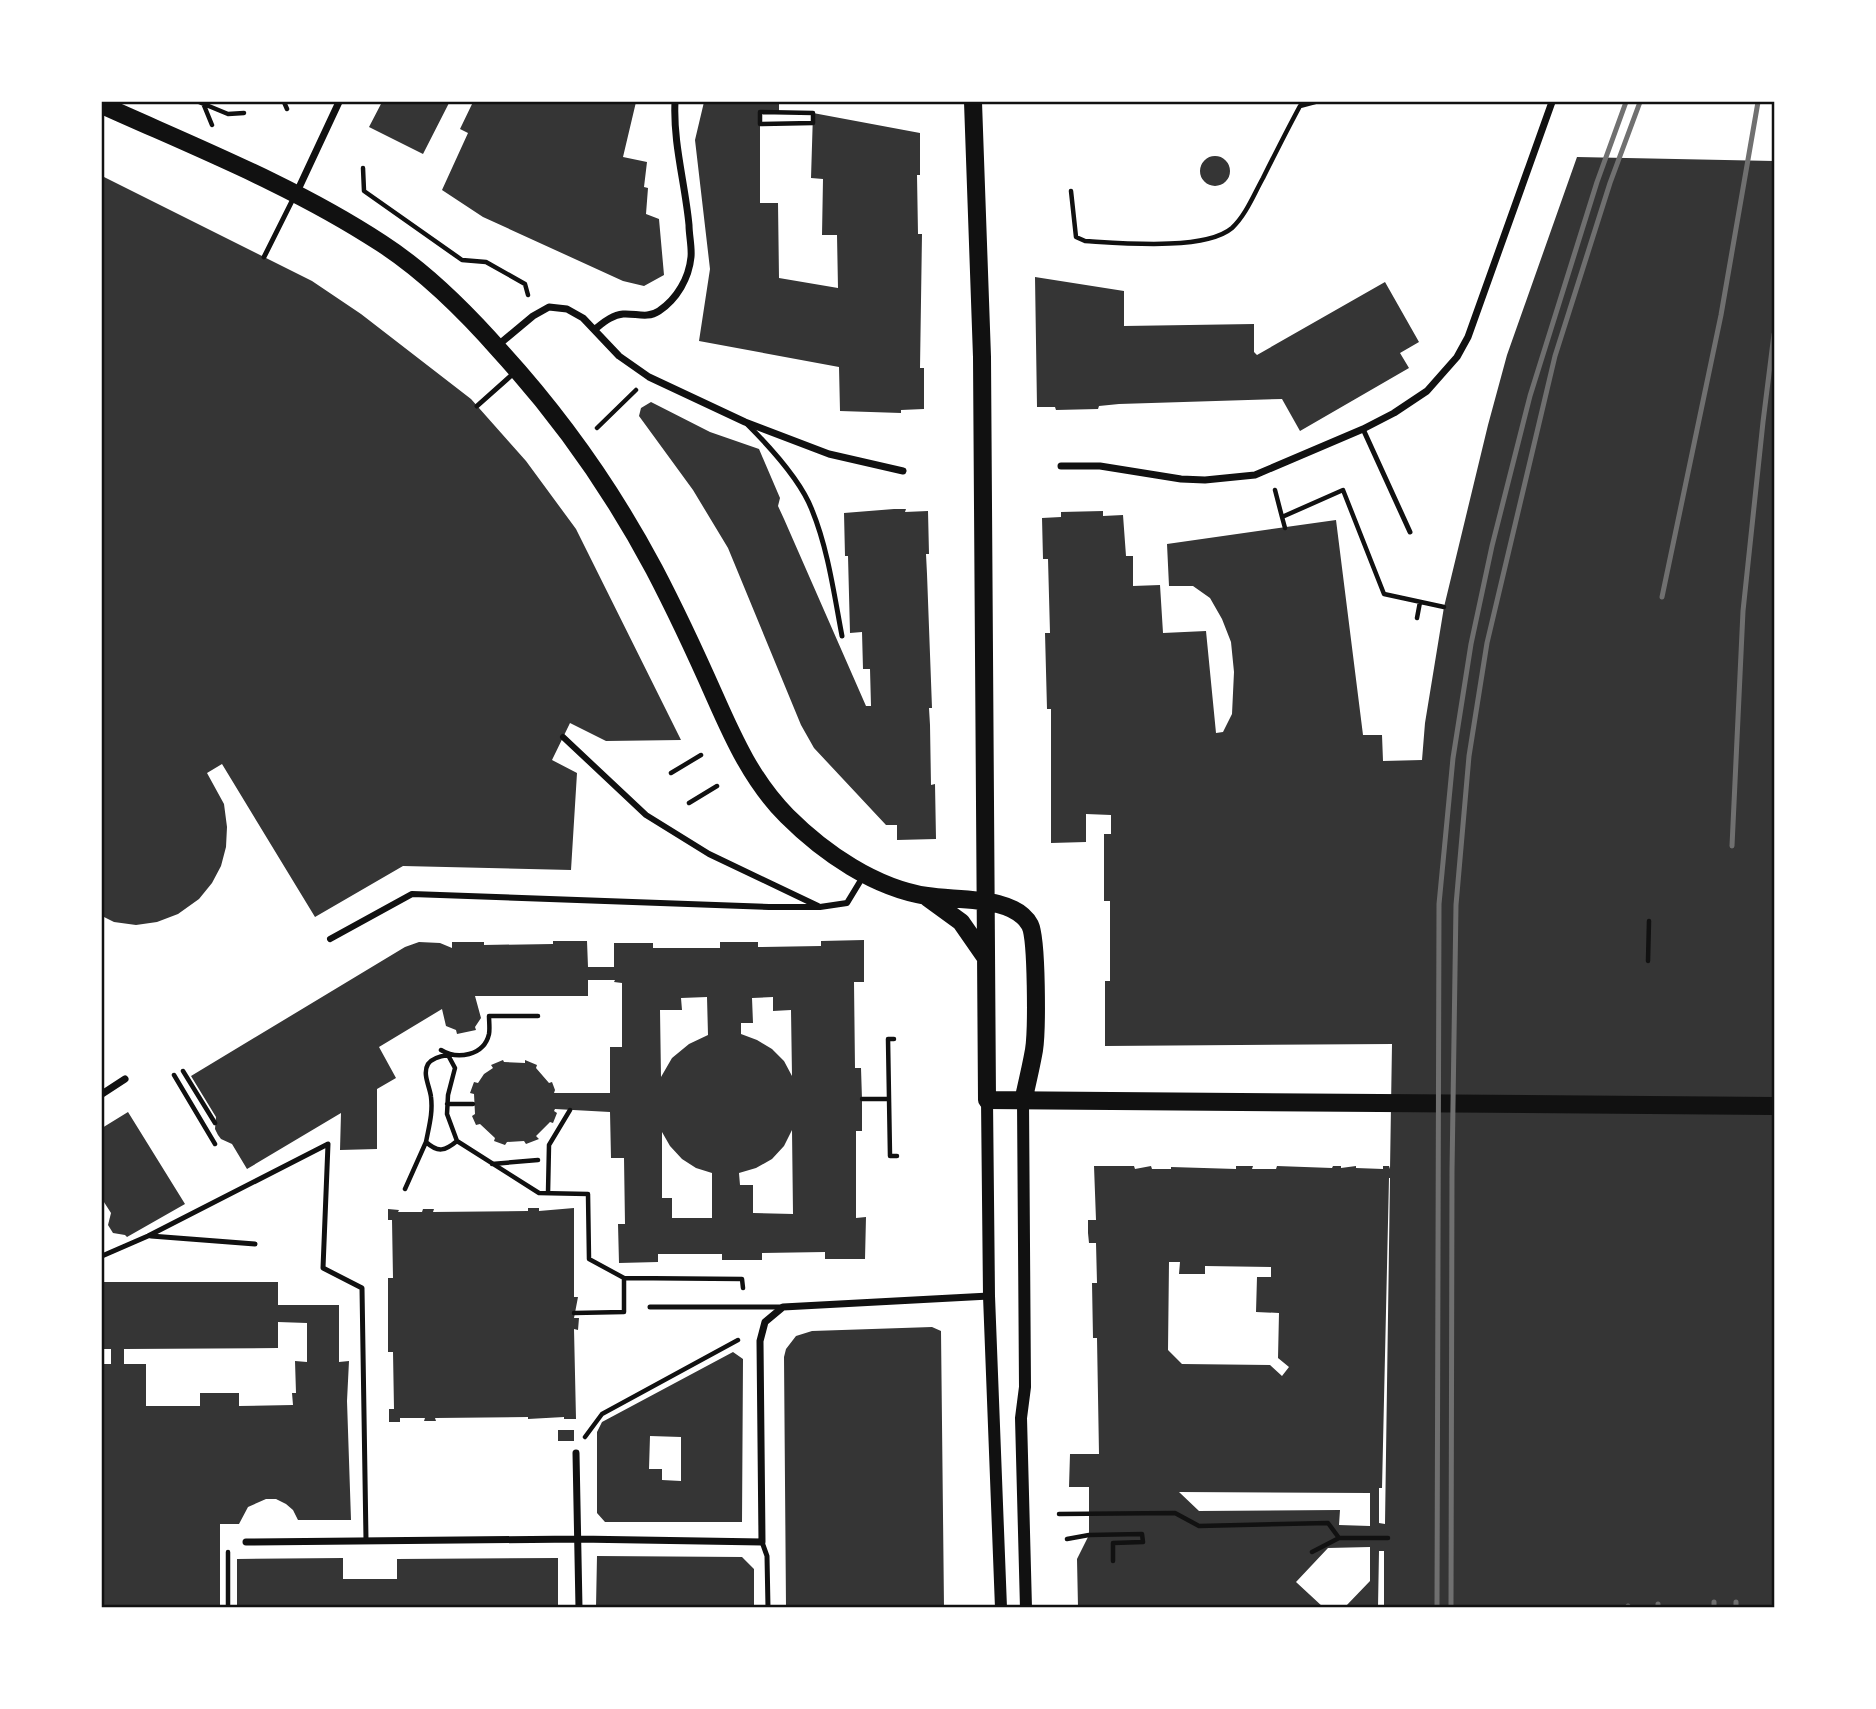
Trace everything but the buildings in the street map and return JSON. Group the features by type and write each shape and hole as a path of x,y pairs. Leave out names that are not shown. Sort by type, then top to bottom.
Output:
{"main road":[{"path":"973,102 983,514 987,1100 1774,1106"},
{"path":"102,105 296,195 383,244 465,311 579,446 608,487 655,572 717,701 730,735 759,781 794,822 830,852 865,874 900,890 925,896 986,901 1017,911 1027,920 1035,942 1035,1046 1023,1101"},
{"path":"925,896 961,922 987,959"}],"street":[{"path":"296,195 339,102"},
{"path":"595,329 614,316 643,316 659,311 676,297 687,276 691,256 675,138 675,102"},
{"path":"1061,467 1100,466 1181,479 1205,480 1255,475 1363,429 1427,391 1457,356 1468,337 1552,102"},
{"path":"496,346 533,316 549,307 567,309 583,318 619,356 649,377 745,422 829,454 903,471"},
{"path":"564,737 646,815 709,854 820,907"},
{"path":"330,939 412,894 820,907 847,903 865,874"},
{"path":"102,1094 125,1079"},
{"path":"987,1100 989,1296 1001,1608"},
{"path":"1023,1101 1025,1387 1021,1418 1026,1608"},
{"path":"246,1542 578,1539 762,1542 760,1340 765,1322 783,1307 989,1296"},
{"path":"576,1453 579,1608"}],"lane":[{"path":"264,257 296,195"},
{"path":"477,406 517,370"},
{"path":"745,422 772,449 811,507 821,536 842,636"},
{"path":"1363,429 1410,532"},
{"path":"102,1256 148,1236 328,1144 323,1268 362,1288 366,1540"},
{"path":"148,1236 255,1244"},
{"path":"650,1307 783,1307"},
{"path":"762,1542 767,1556 768,1608"}],"path":[{"path":"200,102 228,114 244,113"},
{"path":"284,102 287,109"},
{"path":"1295,102 1300,106"},
{"path":"1071,191 1076,237 1085,241 1180,243 1208,239 1225,233 1234,226 1246,208 1300,106 1315,102"},
{"path":"760,112 813,113 813,123 760,124 760,112"},
{"path":"363,168 363,191 462,260 486,262 525,284 533,316"},
{"path":"579,446 649,377"},
{"path":"1269,470 1285,528"},
{"path":"1282,517 1343,490 1384,594 1444,607"},
{"path":"1417,618 1420,602"},
{"path":"671,773 701,755"},
{"path":"689,803 717,786"},
{"path":"1648,961 1649,921"},
{"path":"405,1189 426,1142 432,1115 426,1072 428,1064 433,1059 448,1055 465,1057 482,1046 489,1034 489,1016 538,1016"},
{"path":"894,1039 888,1039 890,1156 897,1156"},
{"path":"441,1050 448,1055 455,1068 447,1114 457,1142 540,1193 588,1194 589,1258 624,1278 743,1279 743,1306"},
{"path":"183,1071 215,1123"},
{"path":"174,1076 215,1143"},
{"path":"862,1099 889,1099"},
{"path":"447,1104 473,1104"},
{"path":"548,1194 548,1145 570,1110"},
{"path":"426,1142 438,1150 446,1150 457,1142"},
{"path":"491,1164 538,1160"},
{"path":"574,1313 624,1312 624,1278"},
{"path":"576,1453 602,1414 742,1338 765,1322"},
{"path":"1059,1514 1175,1513 1199,1526 1328,1523 1339,1538"},
{"path":"1067,1539 1089,1535 1142,1534 1143,1542 1113,1543 1113,1561"},
{"path":"1312,1552 1339,1538 1388,1538"},
{"path":"228,1562 229,1608"}],"railway":[{"path":"1437,1608 1439,904 1453,758 1471,644 1492,546 1530,396 1597,182 1626,102"},
{"path":"1451,1608 1452,1171 1456,905 1469,756 1487,643 1555,356 1610,183 1640,102"},
{"path":"1662,597 1721,315 1758,102"},
{"path":"1732,846 1743,611 1774,334"},
{"path":"1714,1602 1714,1608"},
{"path":"1736,1602 1736,1608"}]}
